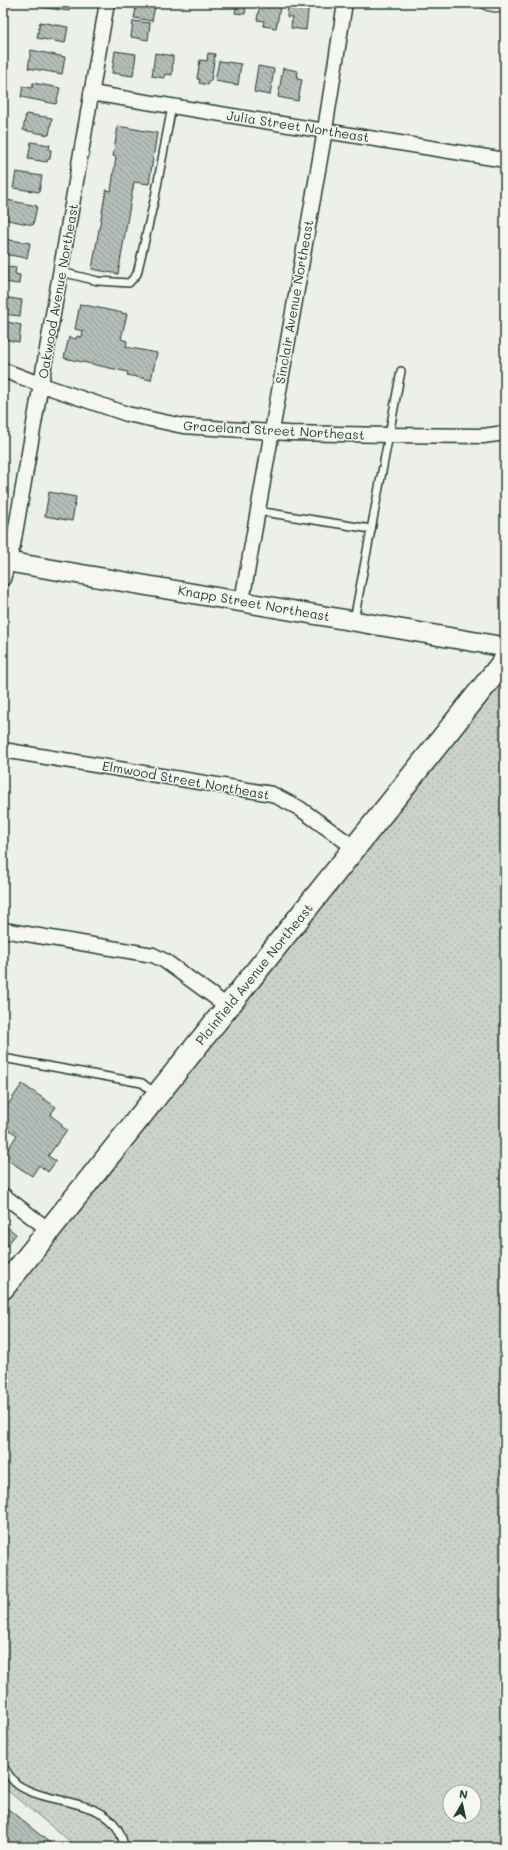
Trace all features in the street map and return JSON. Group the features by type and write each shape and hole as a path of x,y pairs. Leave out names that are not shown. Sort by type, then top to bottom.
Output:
{"main road":[{"name":"Plainfield Avenue Northeast","path":"3,1288 156,1094 505,660"}],"street":[{"name":"Oakwood Avenue Northeast","path":"5,567 13,545 42,386 106,3"},
{"name":"Sinclair Avenue Northeast","path":"242,601 325,130 345,3"},
{"path":"488,3 505,6"},
{"name":"Julia Street Northeast","path":"91,93 505,160"},
{"name":"Graceland Street Northeast","path":"3,370 42,386 127,414 183,426 272,432 388,435 483,436 505,433"},
{"name":"Knapp Street Northeast","path":"5,567 242,601 505,647"},
{"name":"Elmwood Street Northeast","path":"3,750 272,794 299,808 355,848"},
{"path":"3,930 153,955 165,961 228,1006"},
{"path":"3,1195 49,1230"}],"lane":[{"path":"61,272 98,281 129,283 137,274 155,197 172,106"},
{"path":"354,620 401,371"},
{"path":"258,511 371,530"},
{"path":"3,1058 142,1083 156,1094"},
{"path":"3,1766 17,1784 28,1790 103,1813 111,1818 123,1836 124,1847"}],"shaded area":[{"path":"505,679 505,1847 77,1847 3,1787 3,1306 135,1130"}],"building":[{"path":"39,3 70,3 69,11 39,7"},
{"path":"137,3 155,6 152,21 134,18"},
{"path":"235,3 250,3 249,7 246,6 245,14 235,13 237,4"},
{"path":"260,3 281,3 276,28 263,26 264,21 257,20"},
{"path":"288,3 309,3 306,30 291,28 292,17 287,17"},
{"path":"133,21 150,23 148,40 131,37"},
{"path":"40,22 68,27 65,43 37,38"},
{"path":"31,50 65,57 62,74 28,68"},
{"path":"115,51 136,54 133,76 112,73"},
{"path":"155,53 173,56 172,75 165,74 164,78 152,76"},
{"path":"208,53 215,54 211,81 208,81 208,85 199,83 200,79 197,79 200,60 207,61"},
{"path":"219,61 241,64 238,85 215,81"},
{"path":"258,66 274,69 270,95 254,92"},
{"path":"283,68 298,71 297,79 302,80 298,101 278,97"},
{"path":"33,83 60,88 56,104 21,97 23,86 32,88"},
{"path":"26,114 52,118 49,135 23,130"},
{"path":"118,126 157,133 149,184 134,182 118,274 92,269 106,190 111,191 116,157 113,156"},
{"path":"31,142 50,145 50,159 48,159 47,162 28,159"},
{"path":"16,172 42,176 39,192 13,188"},
{"path":"7,200 37,206 33,225 3,219"},
{"path":"3,239 30,243 27,258 3,254"},
{"path":"3,266 16,268 15,274 20,275 19,284 3,282"},
{"path":"3,297 22,300 20,316 3,314"},
{"path":"80,304 127,314 121,339 127,341 126,347 157,353 151,380 127,375 128,372 64,358 69,337 76,339 77,336 82,337 83,331 75,329"},
{"path":"3,321 21,325 19,342 3,339"},
{"path":"49,492 76,497 72,521 45,516"},
{"path":"22,1084 56,1107 50,1115 67,1130 48,1156 56,1161 48,1172 39,1165 32,1176 3,1157 17,1135 3,1126 3,1112"},
{"path":"3,1224 16,1234 3,1251"},
{"path":"3,1805 55,1847 3,1847"}]}
